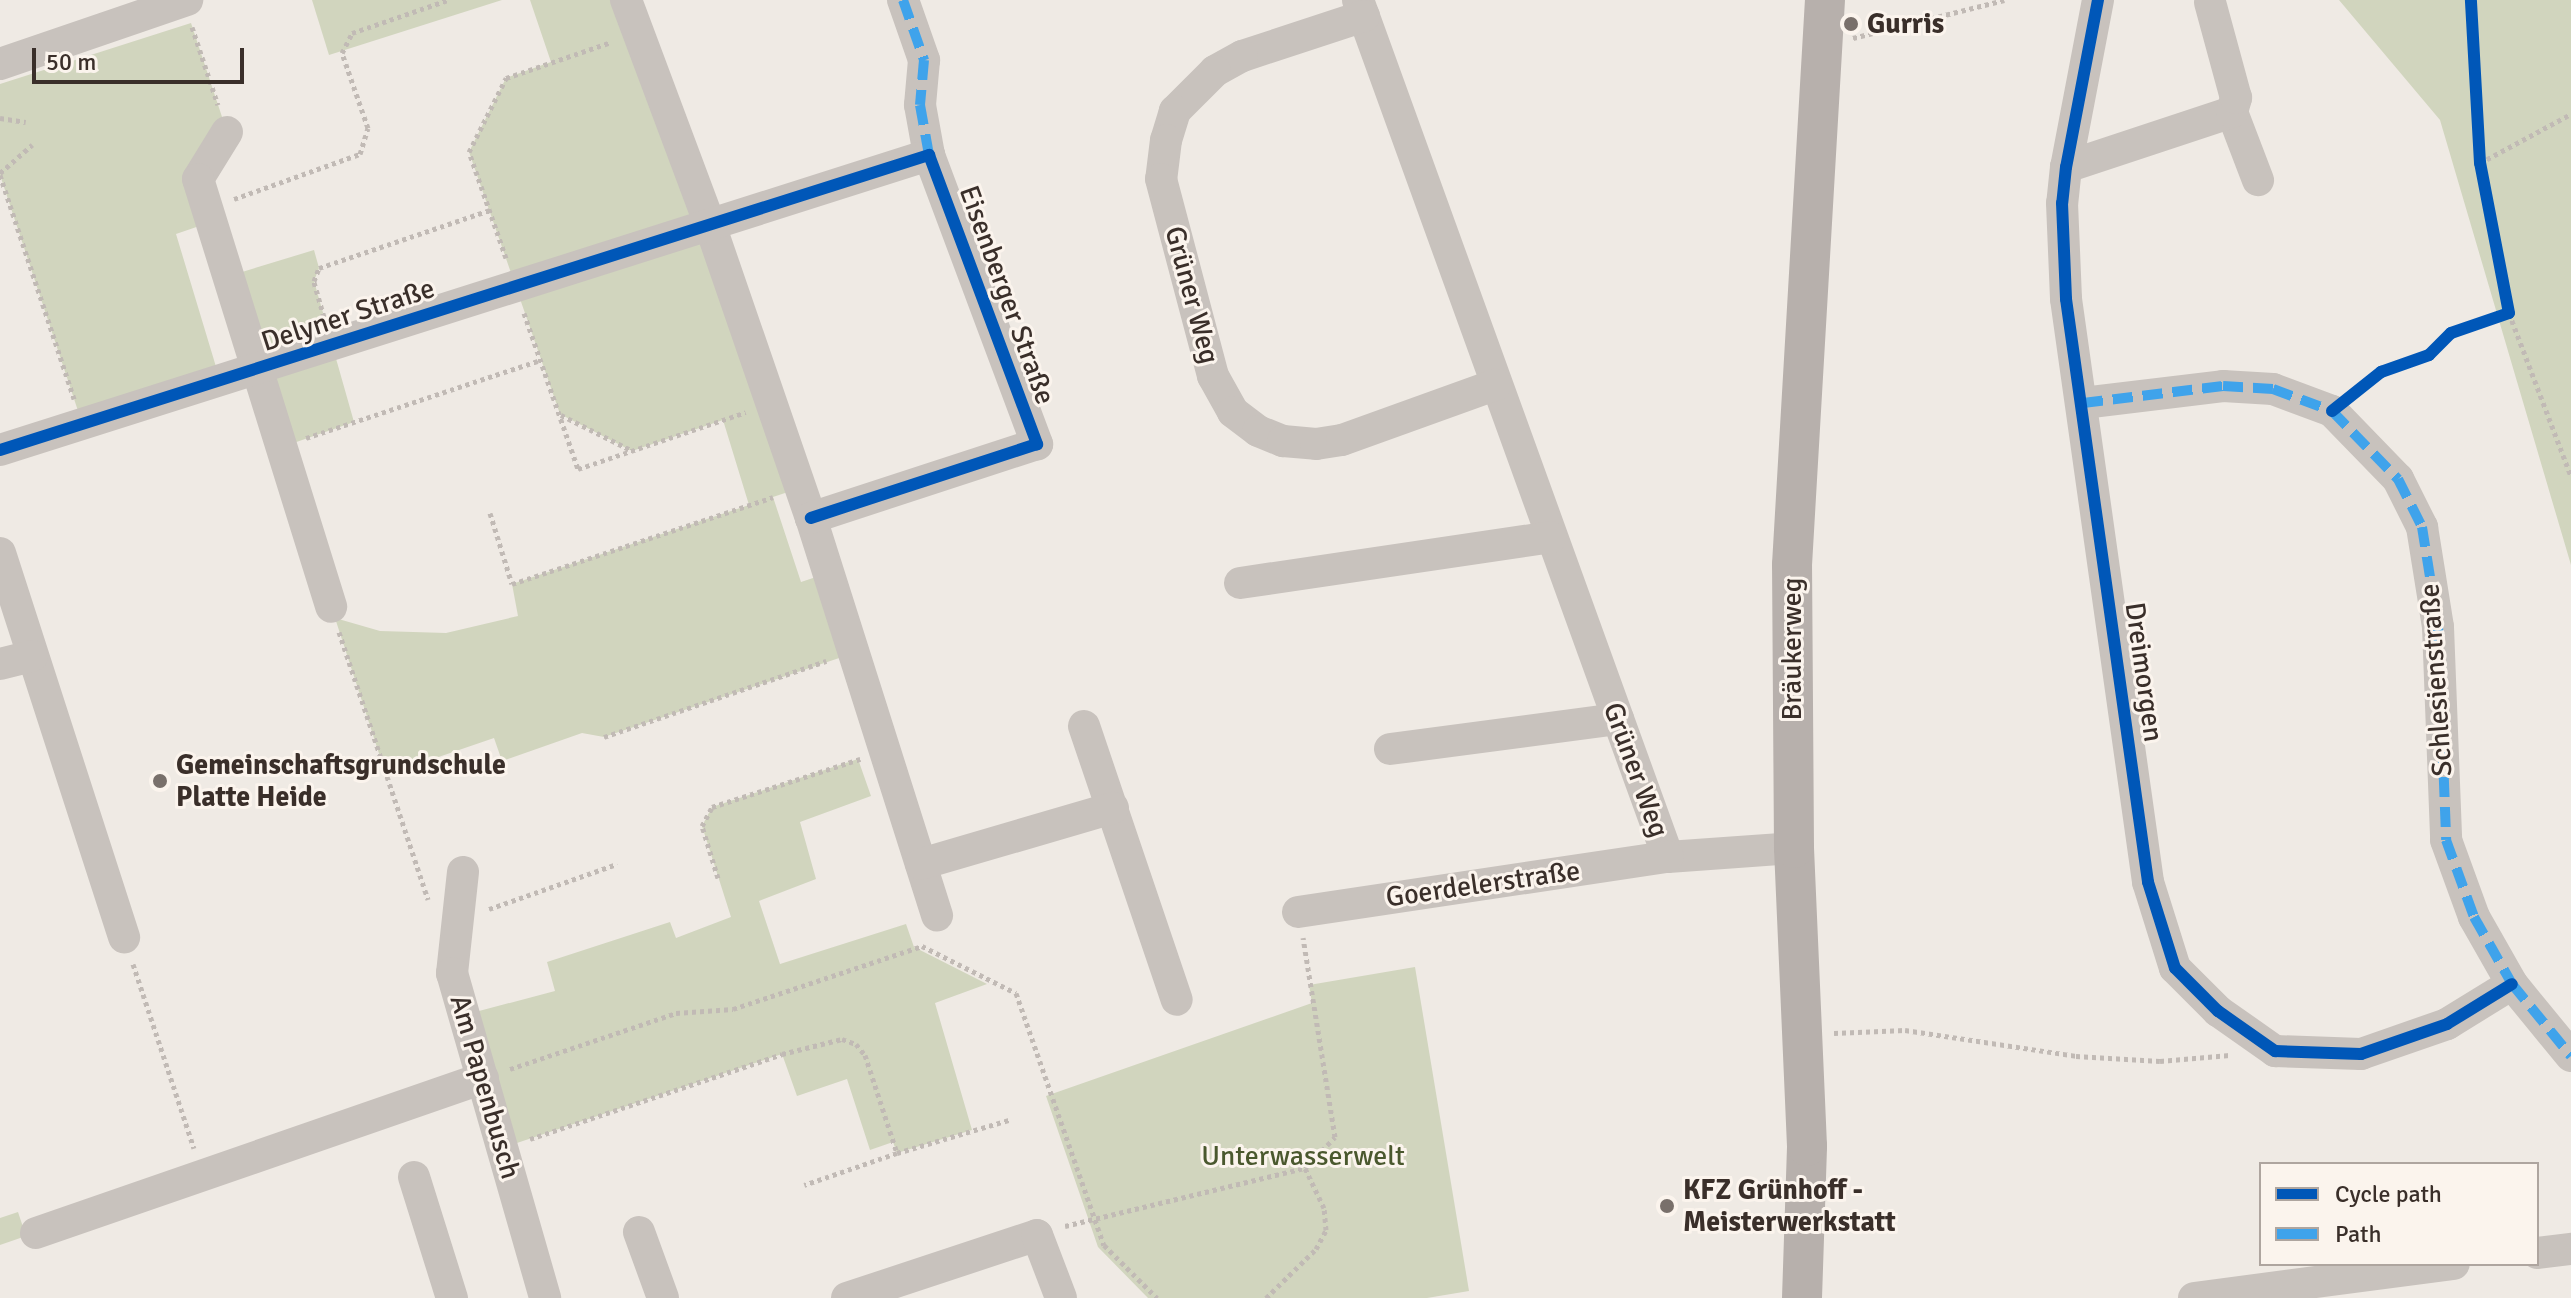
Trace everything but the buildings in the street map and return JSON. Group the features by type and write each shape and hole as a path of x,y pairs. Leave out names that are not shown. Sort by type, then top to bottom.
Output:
{"main road":[{"name":"Bräukerweg","path":"1802,1298 1807,1146 1794,848 1792,565 1825,0"}],"street":[{"path":"0,64 186,0"},
{"path":"626,0 710,225 811,518 937,915"},
{"name":"Eisenberger Straße","path":"811,518 1037,444 929,155 920,105 924,60 903,0"},
{"name":"Dreimorgen","path":"2098,0 2062,203 2066,299 2148,882 2175,968 2218,1011 2275,1051"},
{"path":"2210,2 2236,98 2232,112 2258,180"},
{"name":"Grüner Weg","path":"1495,385 1342,440 1316,444 1283,441 1258,431 1233,412 1213,376 1161,179 1166,140 1175,111 1215,71 1242,56 1361,8 1668,857 1794,848"},
{"path":"2066,167 2232,112"},
{"path":"227,132 198,179 331,607"},
{"path":"710,225 929,155"},
{"name":"Delyner Straße","path":"0,450 710,225"},
{"name":"Schlesienstraße","path":"2083,403 2223,386 2273,389 2332,411 2398,479 2422,527 2438,627 2446,840 2474,917 2512,984 2571,1056"},
{"path":"1240,583 1551,537"},
{"path":"0,553 124,937"},
{"path":"0,664 32,656"},
{"path":"1390,749 1618,719"},
{"path":"1084,726 1177,1000"},
{"path":"921,864 1113,808"},
{"name":"Goerdelerstraße","path":"1298,912 1668,857"},
{"name":"Am Papenbusch","path":"463,872 452,973 545,1298"},
{"path":"2275,1051 2361,1054 2447,1024 2512,984"},
{"path":"36,1233 483,1078"},
{"path":"414,1177 452,1298"},
{"path":"639,1232 663,1298"},
{"path":"847,1298 1037,1235 1061,1298"},
{"path":"2539,1253 2571,1249"},
{"path":"2194,1298 2439,1266"}],"path":[{"path":"186,0 227,132"},
{"path":"207,209 360,154 368,128 342,53 352,33 448,0"},
{"path":"1845,40 2004,0"},
{"path":"638,32 506,78 469,152 578,469 772,404"},
{"path":"2480,163 2571,114"},
{"path":"0,118 26,122"},
{"path":"32,145 0,174 82,423"},
{"path":"2479,148 2483,178"},
{"path":"332,345 314,281 319,268 490,210"},
{"path":"2506,298 2571,476"},
{"path":"2494,318 2509,313"},
{"path":"282,447 540,360"},
{"path":"560,414 632,451"},
{"path":"490,513 512,584 800,488"},
{"path":"331,607 429,902"},
{"path":"604,737 854,653"},
{"path":"718,878 702,826 712,807 885,751"},
{"path":"458,920 617,864"},
{"path":"1037,1235 1092,1218 1305,1168 1335,1137 1298,912"},
{"path":"124,937 203,1176"},
{"path":"483,1078 676,1013 733,1009 922,946 1016,993 1092,1218 1104,1245 1157,1298"},
{"path":"1802,1034 1905,1030 2076,1056 2160,1061 2275,1051"},
{"path":"502,1148 782,1054 842,1039 856,1044 865,1055 897,1153"},
{"path":"804,1185 1009,1120"},
{"path":"1266,1298 1316,1249 1326,1230 1324,1208 1305,1168"}],"green space":[{"path":"312,0 502,0 329,55"},
{"path":"530,0 626,0 800,488 773,497 801,582 828,573 854,653 604,737 582,733 502,761 494,738 386,775 335,618 380,631 446,633 518,616 512,584 749,505 723,420 632,451 560,414 469,152 506,78 551,62"},
{"path":"2339,0 2571,0 2571,565 2440,120"},
{"path":"191,23 227,132 198,179 211,222 176,234 220,380 82,423 0,175 0,84"},
{"path":"314,250 319,268 314,281 354,422 282,447 229,276"},
{"path":"858,759 871,796 800,822 816,879 759,901 780,964 906,924 914,947 987,984 935,1003 972,1130 897,1153 893,1142 870,1150 847,1079 797,1096 782,1054 502,1148 464,1015 555,991 547,962 670,922 676,938 731,917 702,826 712,807"},
{"name":"Unterwasserwelt","path":"1415,967 1469,1291 1427,1298 1148,1298 1098,1247 1046,1096 1312,1003 1309,985"},
{"path":"18,1212 26,1236 0,1245 0,1218"}],"marked path":[{"path":"903,0 924,60 920,105 929,155"},
{"path":"2083,403 2223,386 2273,389 2332,411 2398,479 2422,527 2438,627 2446,840 2474,917 2512,984 2571,1056"}],"cycle path":[{"path":"2098,0 2062,203 2066,299 2148,882 2175,968 2218,1011 2275,1051 2361,1054 2447,1024 2512,984"},
{"path":"2332,411 2381,372 2429,355 2451,333 2509,313 2480,163 2471,0"},
{"path":"0,450 929,155 1037,444 811,518"}],"place":[{"name":"Gurris","path":"1851,24"},
{"name":"Gemeinschaftsgrundschule Platte Heide","path":"160,781"},
{"name":"KFZ Grünhoff - Meisterwerkstatt","path":"1667,1206"}]}
